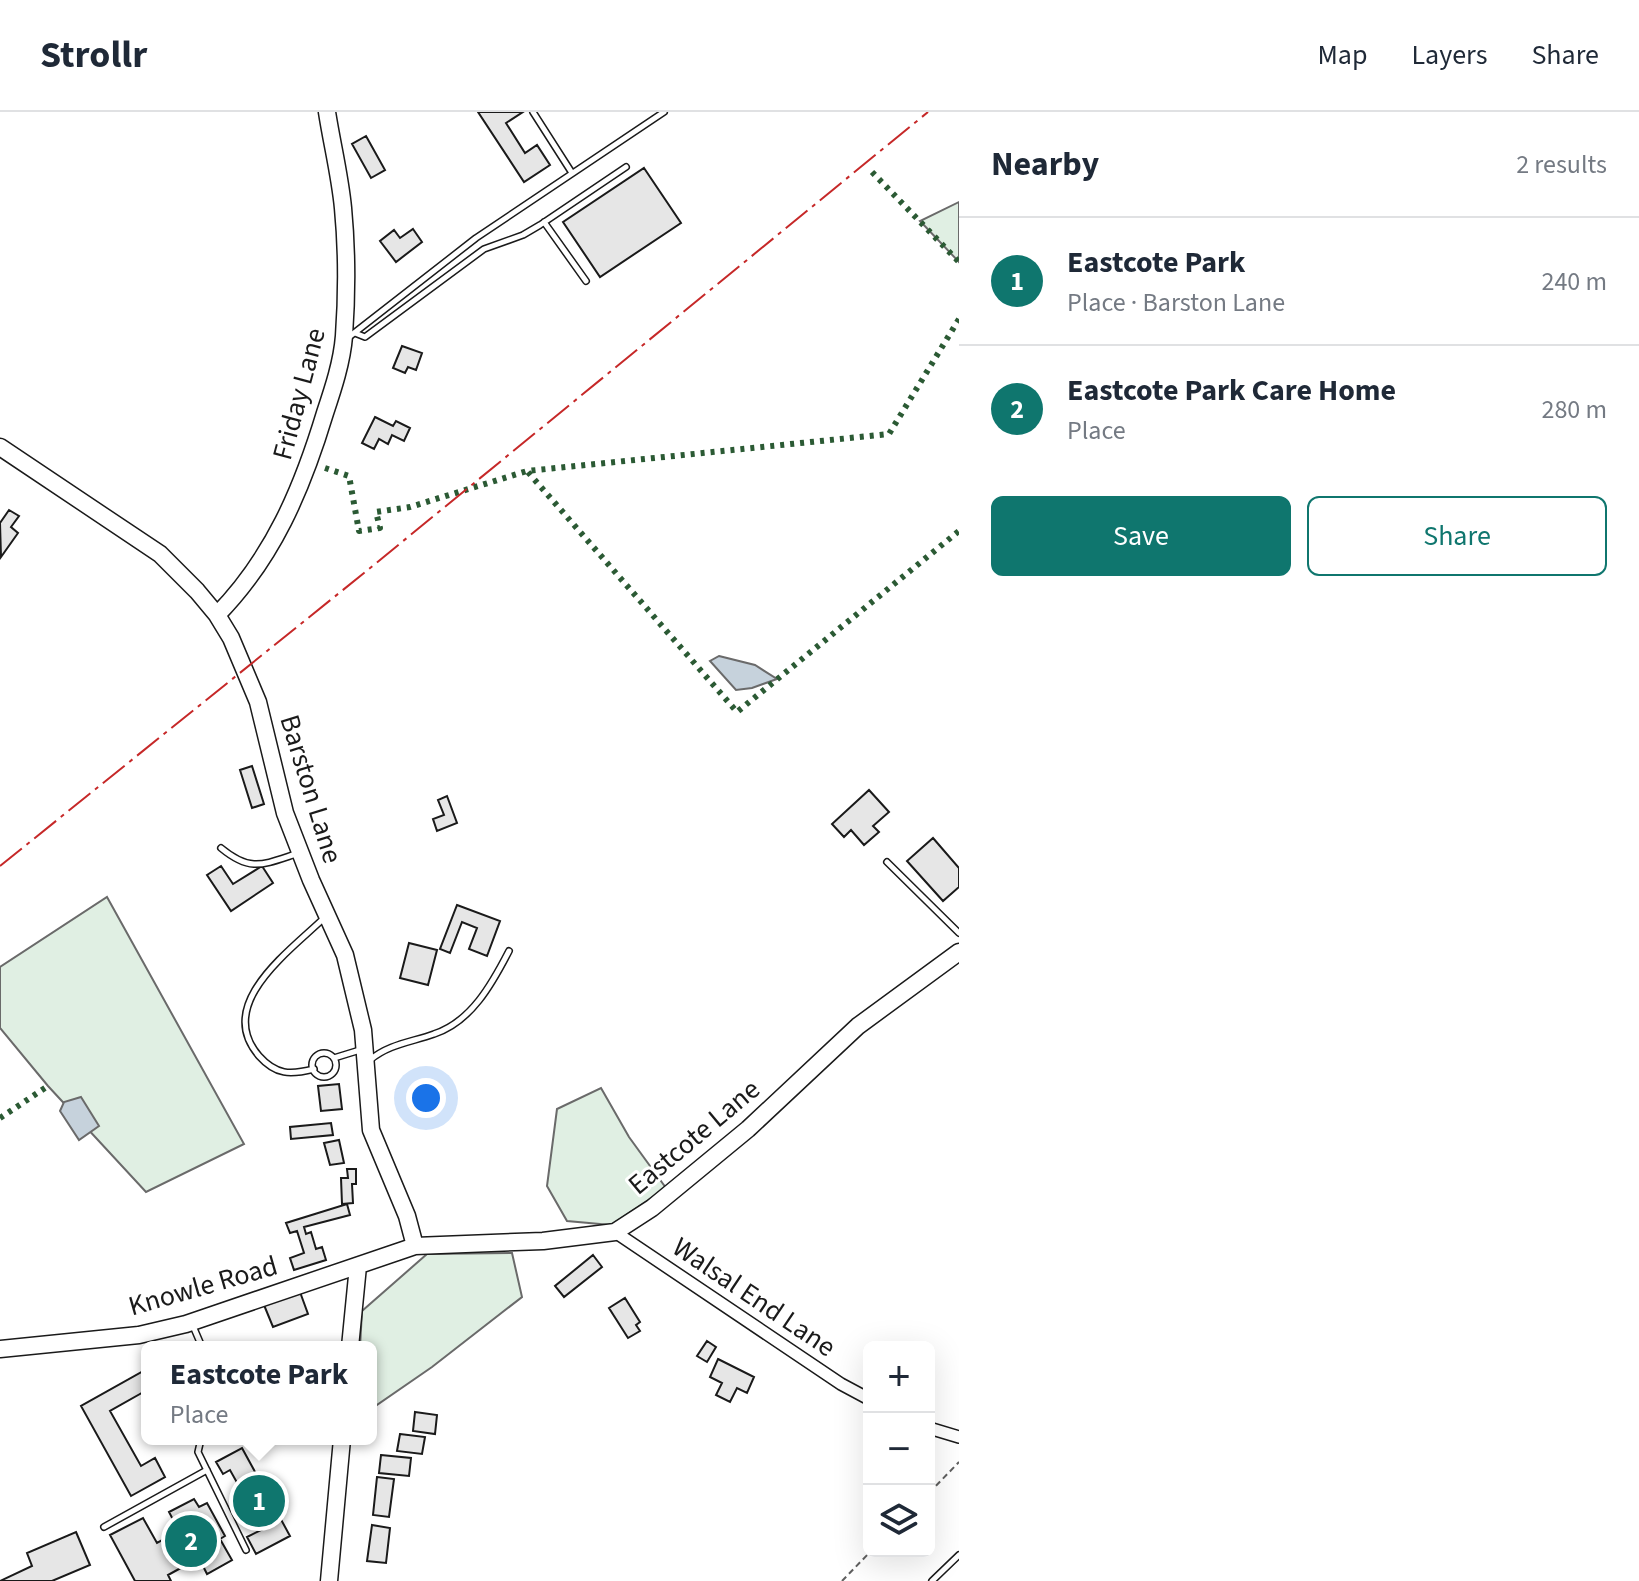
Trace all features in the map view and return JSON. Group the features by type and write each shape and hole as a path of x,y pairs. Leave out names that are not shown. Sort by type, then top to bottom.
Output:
{"street":[{"name":"Friday Lane","path":"217,615 254,574 282,527 307,471 349,337 343,207 327,112"},
{"name":"Barston Lane","path":"0,447 160,554 217,615 240,658 258,702 285,813 345,955 366,1056 371,1130 407,1216 415,1246"},
{"name":"Eastcote Lane","path":"415,1246 543,1241 615,1232 652,1208 748,1129 858,1026 959,952"},
{"name":"Walsal End Lane","path":"615,1232 863,1396"},
{"name":"Knowle Road","path":"0,1349 139,1335 191,1322 415,1246"},
{"path":"351,1341 358,1266"},
{"path":"935,1430 959,1437"},
{"path":"329,1581 341,1445"}],"lane":[{"path":"533,112 572,173"},
{"path":"349,337 476,238 662,113"},
{"path":"349,337 365,337 484,249 523,235 626,167"},
{"path":"544,222 586,281"},
{"path":"221,848 238,862 248,864 267,863 300,853"},
{"path":"887,862 959,933"},
{"path":"314,1069 293,1074 278,1072 260,1057 246,1038 244,1023 247,1006 266,974 328,915"},
{"path":"334,1058 335,1070 330,1075 319,1075 314,1069 313,1061 317,1055 328,1054 334,1058 366,1056 437,1034 462,1018 487,990 509,951"},
{"path":"191,1322 199,1341"},
{"path":"200,1445 198,1452 246,1550"},
{"path":"104,1527 207,1470"},
{"path":"932,1581 959,1555"}],"path":[{"path":"935,1487 959,1462"},
{"path":"842,1581 865,1557"}],"green space":[{"path":"959,202 959,262 920,221"},
{"path":"107,897 244,1144 146,1192 48,1086 0,1028 0,967"},
{"path":"601,1088 629,1137 666,1188 611,1225 567,1221 547,1186 557,1109"},
{"path":"512,1253 522,1297 432,1367 377,1405 377,1341 360,1341 362,1311 427,1254"}],"shaded area":[{"path":"719,656 755,665 777,679 736,690 710,661"},
{"path":"81,1097 99,1126 79,1140 60,1111 64,1102"}],"building":[{"path":"478,112 523,112 506,123 525,153 537,145 550,165 524,182"},
{"path":"366,136 385,170 371,178 352,144"},
{"path":"644,168 681,223 600,277 563,222"},
{"path":"413,229 422,242 396,262 380,241 394,230 400,238"},
{"path":"402,346 422,353 416,370 408,367 405,373 393,368"},
{"path":"375,417 393,426 396,421 410,428 404,441 392,435 388,444 379,439 374,449 362,443"},
{"path":"9,510 19,516 11,527 18,533 1,557 0,523"},
{"path":"252,766 264,804 252,808 240,770"},
{"path":"869,790 889,812 873,826 879,832 864,845 851,830 844,837 832,824"},
{"path":"447,796 457,823 437,831 433,819 444,815 438,800"},
{"path":"933,838 959,868 959,887 943,901 907,861"},
{"path":"221,866 233,884 262,866 273,883 231,911 207,875"},
{"path":"457,905 500,921 487,956 469,949 477,928 462,922 450,953 440,949"},
{"path":"409,943 437,950 428,985 400,978"},
{"path":"339,1084 342,1109 321,1111 318,1086"},
{"path":"331,1123 333,1135 291,1139 290,1127"},
{"path":"339,1140 344,1163 330,1165 324,1143"},
{"path":"347,1169 356,1169 356,1184 352,1184 353,1203 342,1204 341,1178 348,1178"},
{"path":"347,1204 350,1215 304,1227 306,1234 311,1232 316,1249 322,1247 326,1260 294,1270 290,1258 304,1253 297,1231 290,1233 286,1223"},
{"path":"593,1255 602,1267 564,1297 555,1286"},
{"path":"300,1292 308,1314 273,1327 264,1305"},
{"path":"625,1298 640,1322 636,1325 640,1331 628,1338 609,1308"},
{"path":"707,1341 716,1347 707,1362 697,1356"},
{"path":"718,1359 754,1377 747,1393 737,1388 730,1402 716,1395 722,1383 710,1377"},
{"path":"141,1372 141,1393 110,1411 141,1466 155,1458 165,1477 131,1496 81,1406"},
{"path":"415,1412 437,1415 435,1434 413,1431"},
{"path":"400,1434 425,1437 422,1454 397,1451"},
{"path":"242,1448 290,1536 256,1554 247,1537 263,1529 230,1470 223,1474 216,1462"},
{"path":"381,1455 411,1458 409,1476 379,1473"},
{"path":"377,1477 394,1479 389,1517 373,1515"},
{"path":"194,1499 199,1507 207,1503 225,1536 220,1539 232,1560 207,1574 199,1558 168,1575 171,1581 135,1581 110,1535 143,1518 157,1543 179,1531 169,1512"},
{"path":"372,1525 390,1528 386,1563 367,1561"},
{"path":"76,1532 90,1565 52,1581 0,1581 32,1566 27,1553"}],"hedge":[{"path":"872,172 959,262"},
{"path":"959,319 889,434 527,471 737,712 959,531"},
{"path":"325,468 349,476 359,531 380,528 376,512 410,507 527,471"},
{"path":"0,1118 48,1086"}],"power":[{"path":"0,866 928,112"}],"place":[{"name":"Eastcote Park","path":"259,1501"},
{"name":"Eastcote Park Care Home","path":"191,1541"}]}
